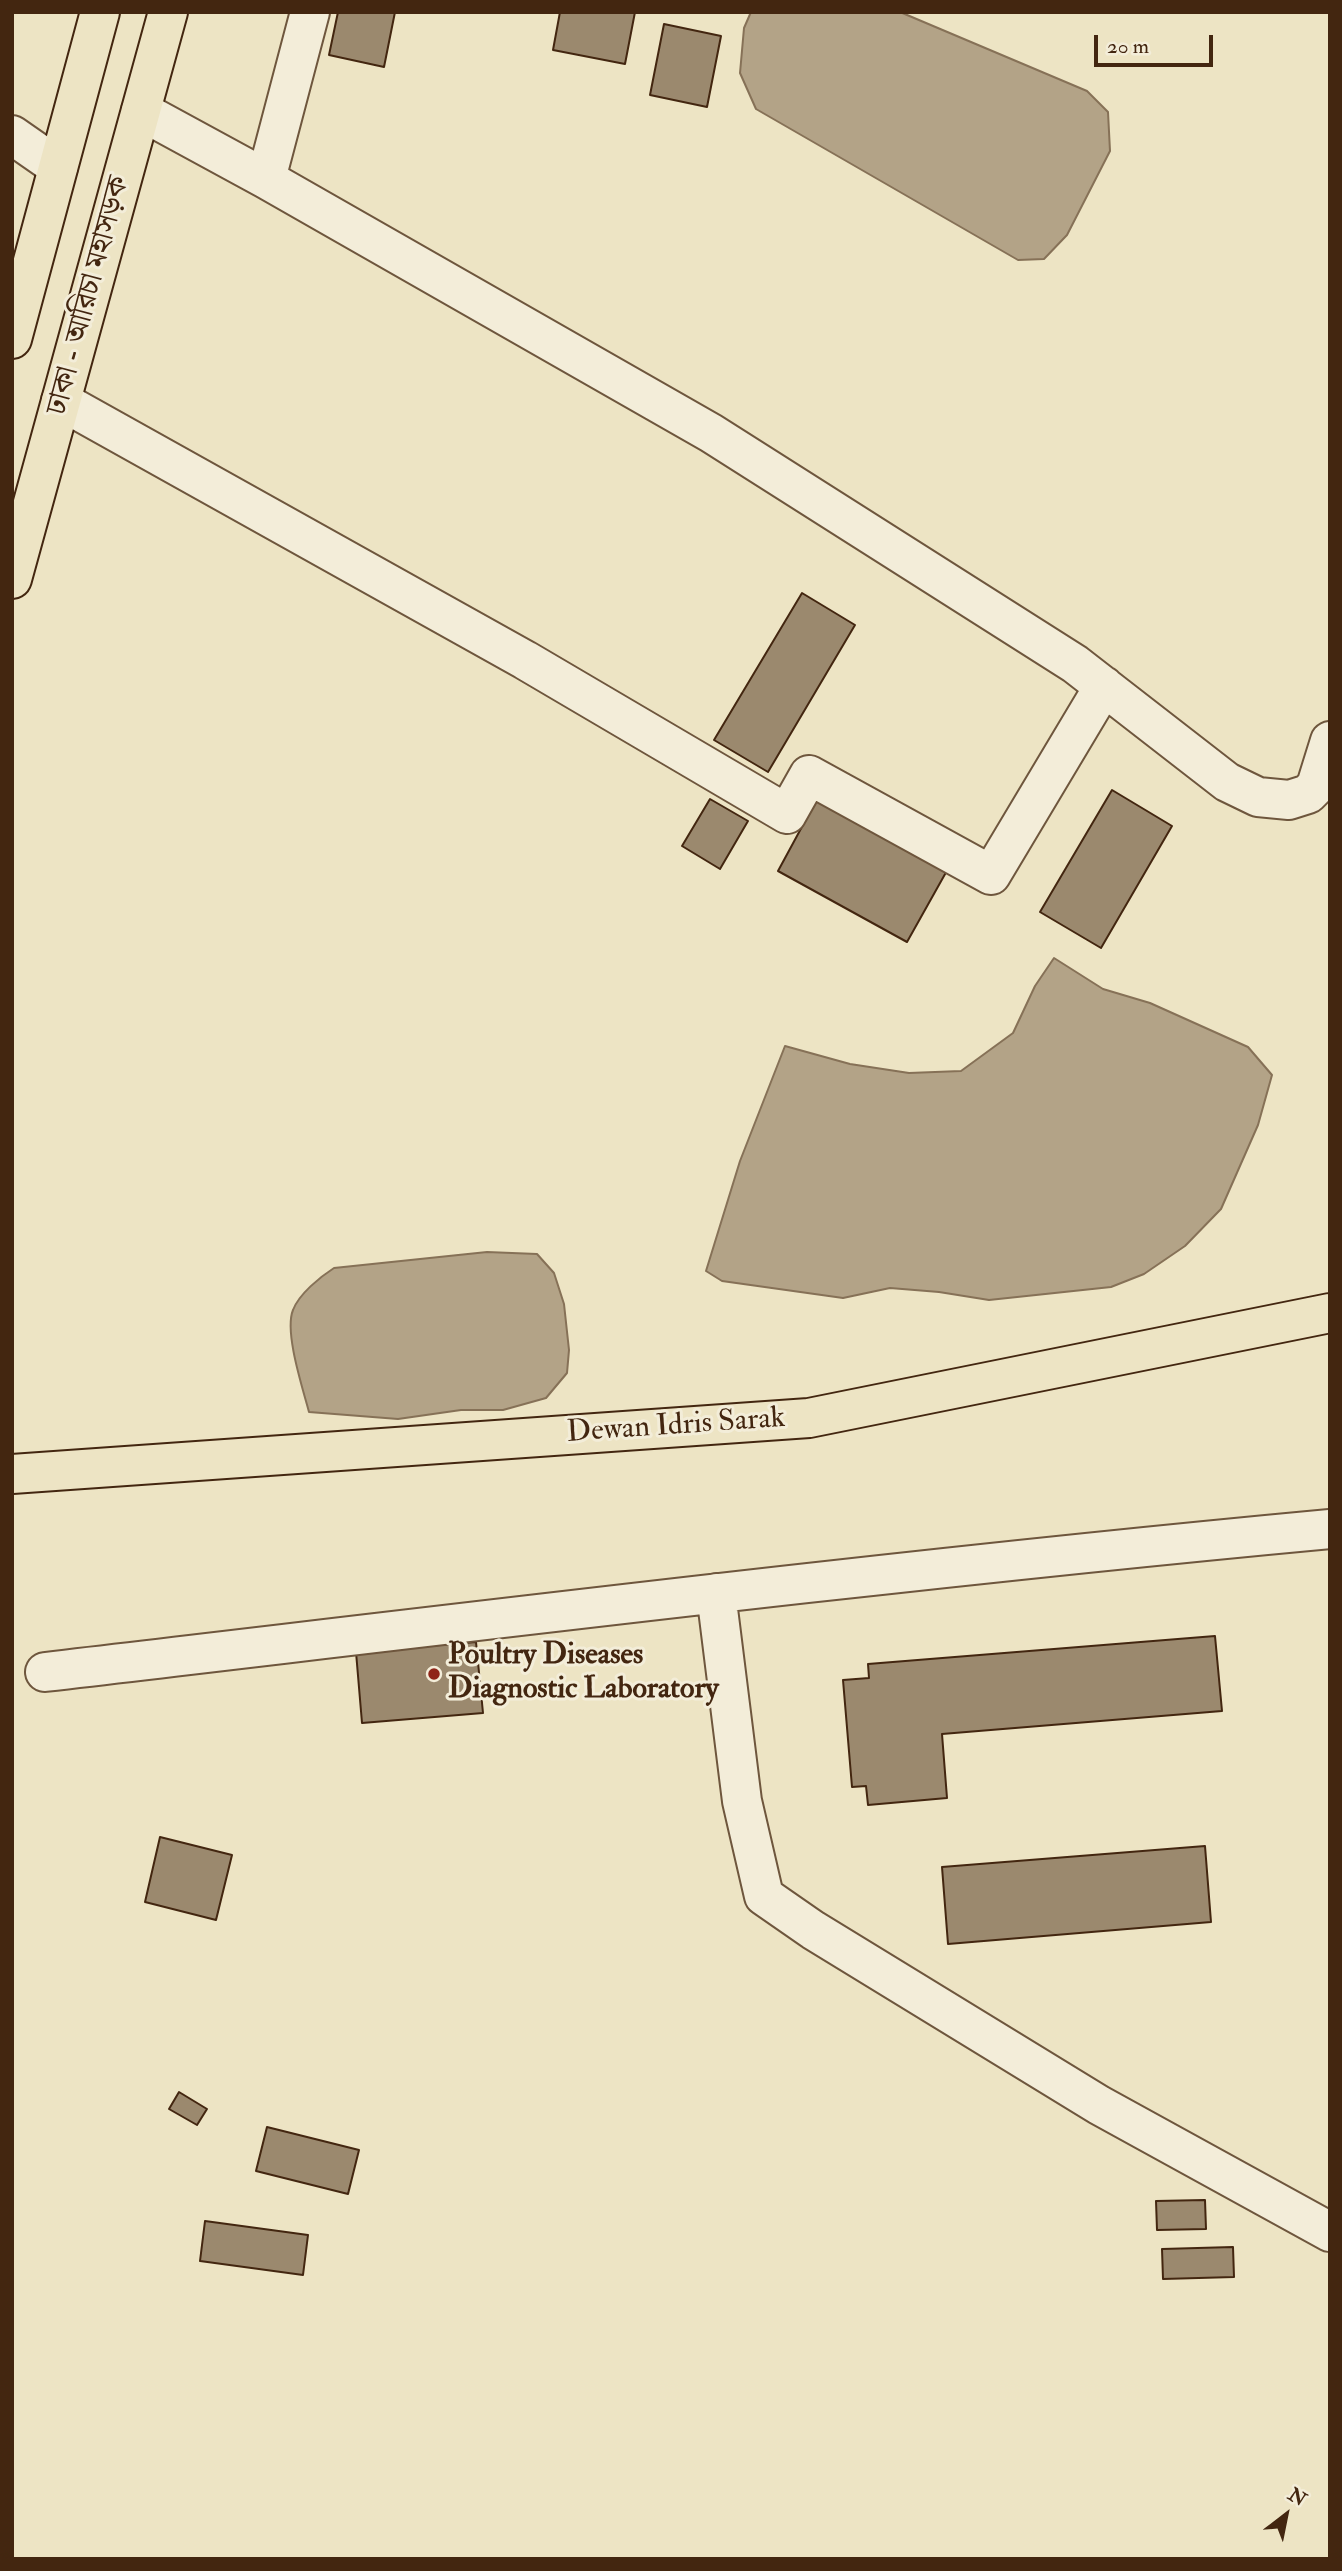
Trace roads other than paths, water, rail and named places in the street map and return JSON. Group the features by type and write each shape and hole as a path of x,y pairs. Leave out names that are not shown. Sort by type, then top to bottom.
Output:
{"main road":[{"path":"12,339 100,12"},
{"name":"ঢাকা - আরিচা মহাসড়ক","path":"12,579 168,12"},
{"name":"Dewan Idris Sarak","path":"12,1474 809,1418 1330,1313"}],"street":[{"path":"265,179 310,12"},
{"path":"141,111 711,433 1075,664 1227,782 1258,797 1289,800 1308,794 1316,786 1330,741"},
{"path":"12,135 58,167"},
{"path":"61,401 525,660 787,814 808,775 991,876 1104,687"},
{"path":"45,1672 716,1593 1116,1549 1330,1529"},
{"path":"716,1593 742,1801 764,1896 813,1930 1099,2105 1330,2232"}],"place":[{"name":"Poultry Diseases Diagnostic Laboratory","path":"434,1674"}]}
